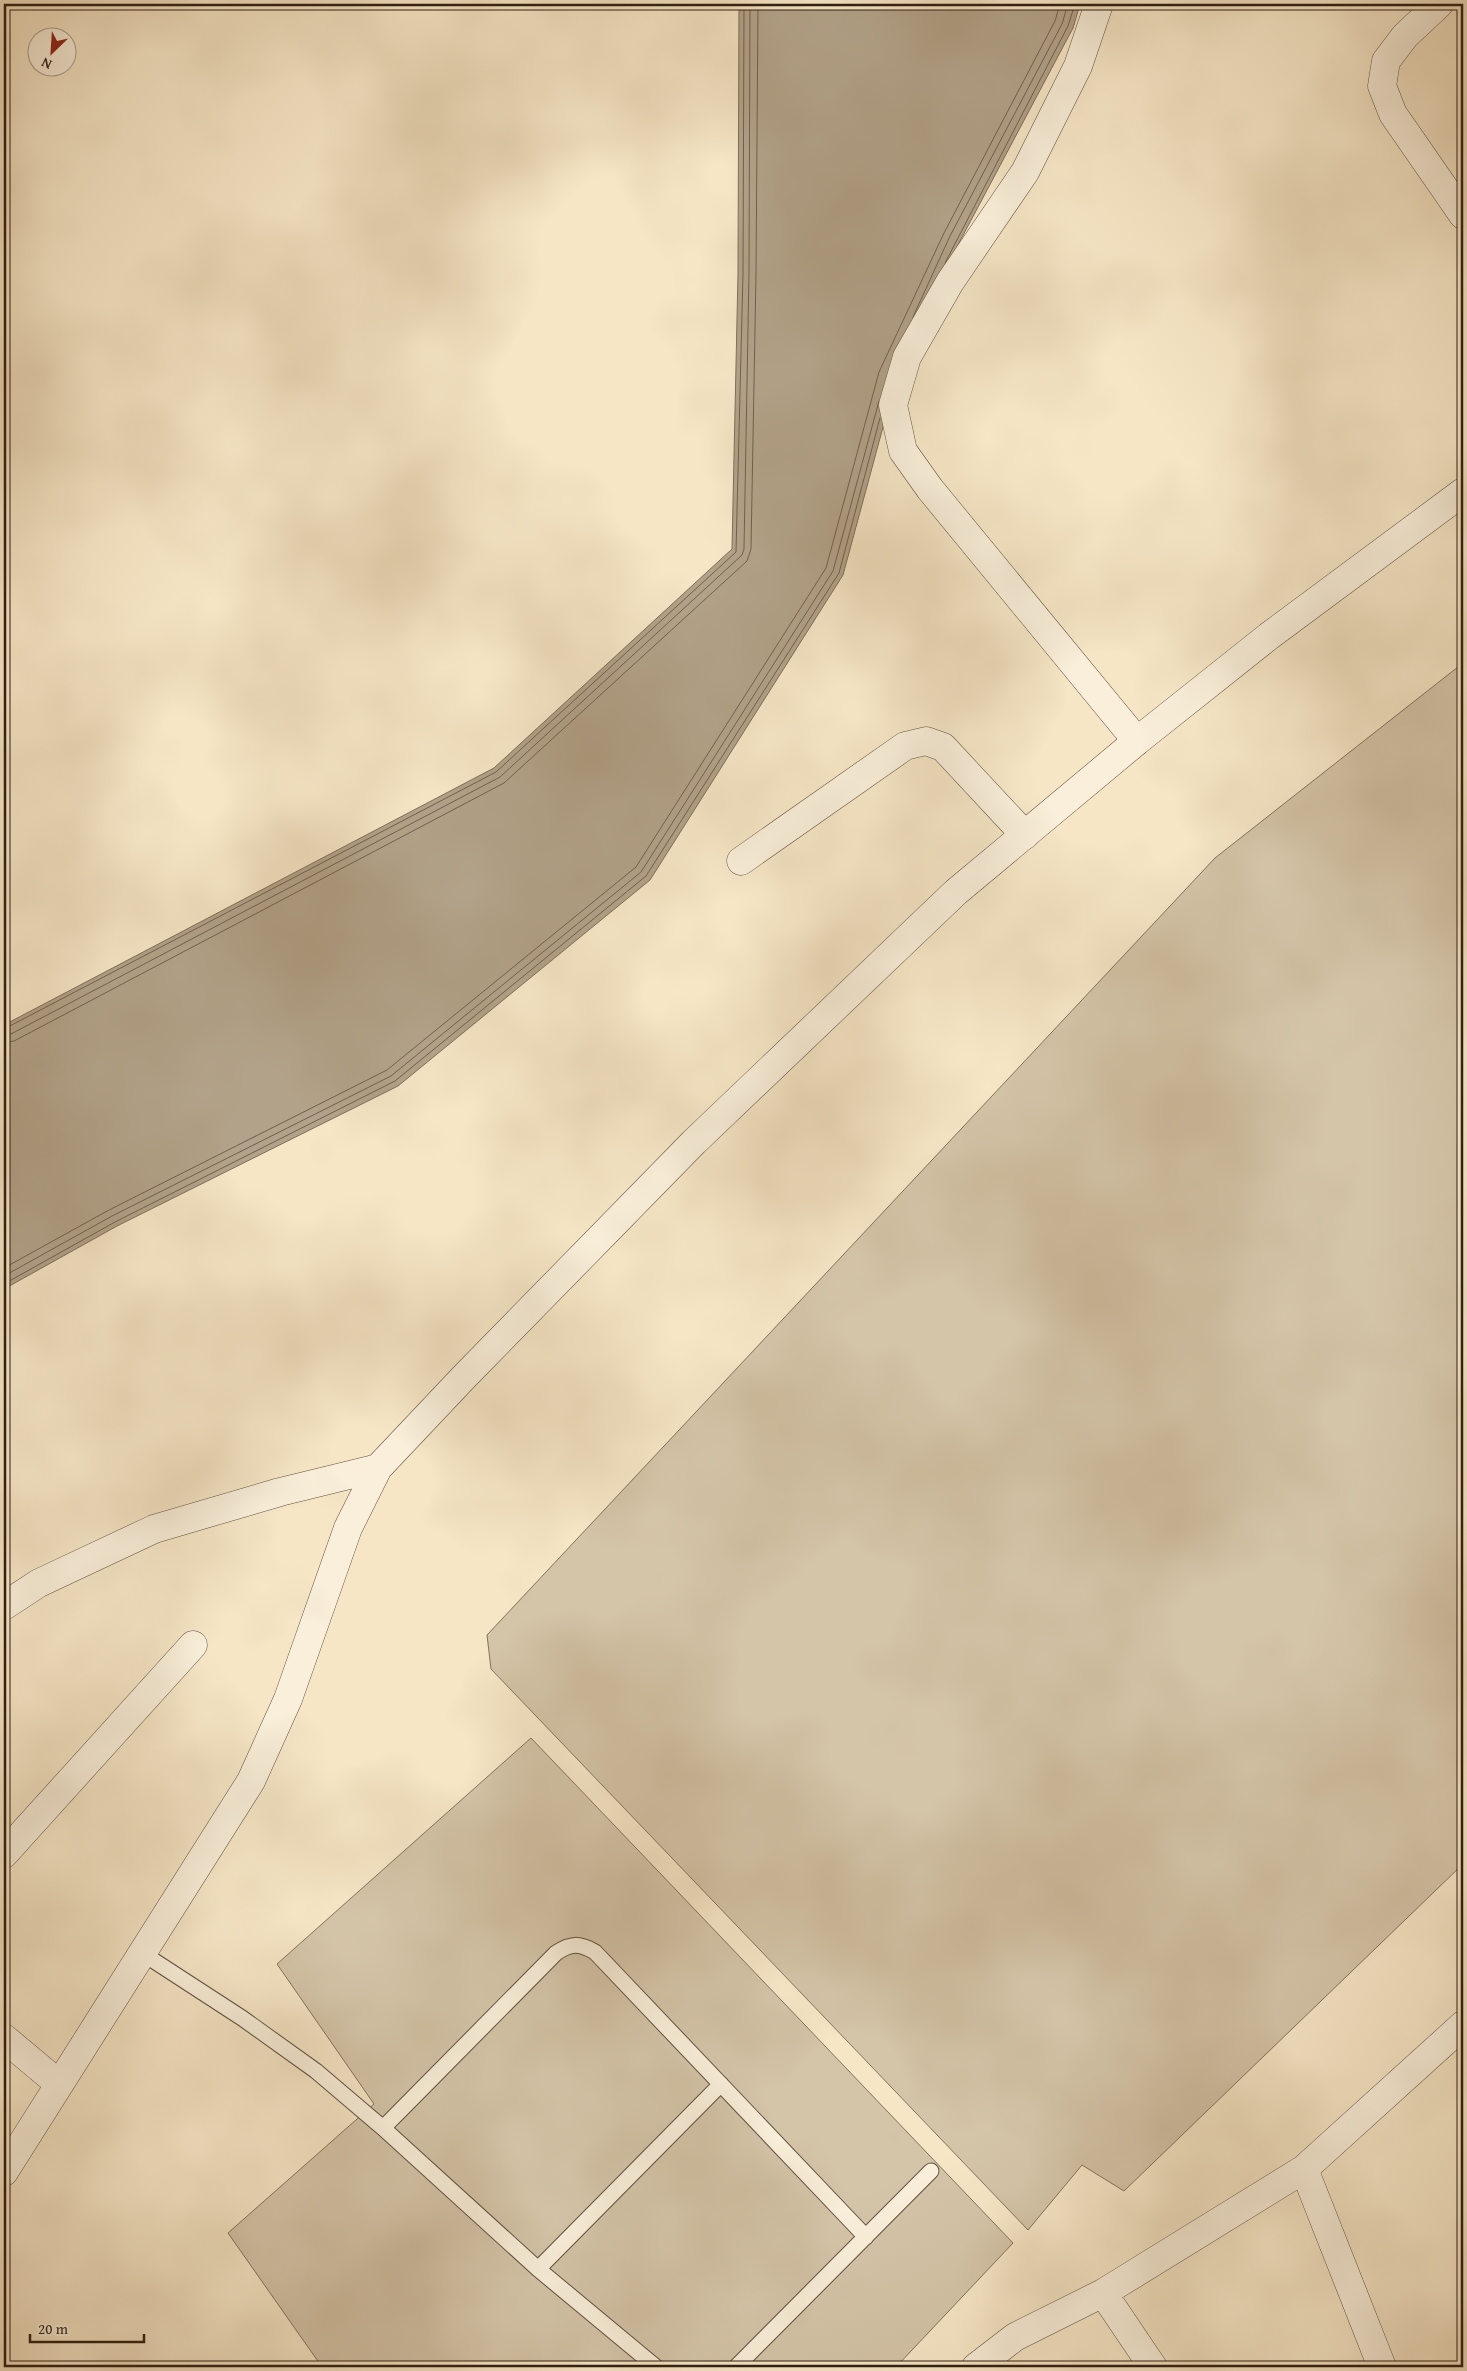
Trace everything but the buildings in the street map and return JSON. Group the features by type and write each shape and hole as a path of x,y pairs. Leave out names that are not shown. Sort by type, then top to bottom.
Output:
{"street":[{"path":"1099,4 1078,66 1025,172 950,282 921,332 907,357 893,405 902,451 930,489 1137,741"},
{"path":"1439,4 1405,36 1386,61 1382,86 1393,114 1463,215"},
{"path":"4,2172 251,1781 288,1699 348,1528 378,1468 464,1377 694,1142 956,892 1137,741 1269,636 1463,492"},
{"path":"741,861 905,746 926,741 943,747 1026,835"},
{"path":"4,1606 39,1583 154,1529 280,1492 378,1468"},
{"path":"4,1854 192,1645"},
{"path":"976,2367 1015,2338 1103,2293 1304,2168 1461,2033"},
{"path":"4,2038 59,2084"},
{"path":"1304,2168 1382,2367"},
{"path":"1103,2293 1153,2367"}],"lane":[{"path":"384,2128 556,1954 569,1945 582,1945 595,1952 866,2236"},
{"path":"142,1953 242,2018 316,2071 384,2128 538,2269 656,2367"},
{"path":"538,2269 721,2084"},
{"path":"736,2367 931,2171"}],"shaded area":[{"path":"1463,663 1463,1864 1124,2191 1082,2165 1028,2230 491,1669 487,1635 1215,858"},
{"path":"531,1738 1013,2243 896,2367 322,2367 228,2233 374,2104 277,1964"}],"water":[{"path":"739,4 1080,4 1073,28 960,241 896,379 843,575 650,880 398,1086 117,1226 4,1289 4,1025 494,768 732,549 738,273"}]}
